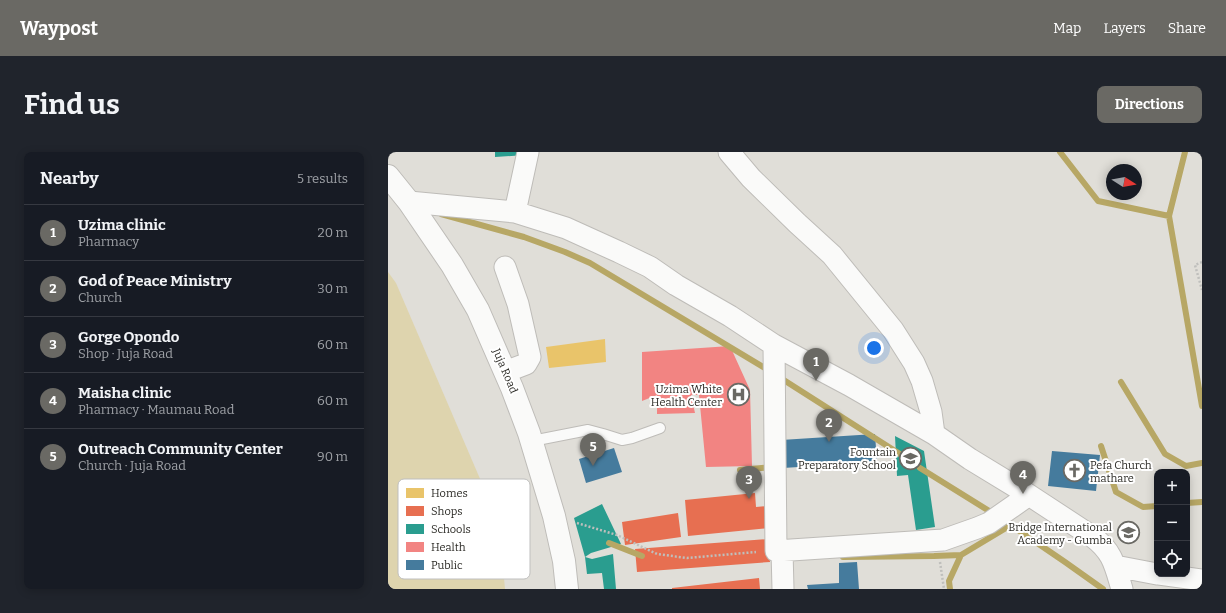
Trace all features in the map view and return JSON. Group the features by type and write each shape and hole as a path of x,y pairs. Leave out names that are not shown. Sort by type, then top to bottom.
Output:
{"main road":[{"name":"Juja Road","path":"388,176 409,202 452,266 478,310 505,372 532,441 554,516 564,561 567,589"}],"street":[{"path":"515,212 528,152"},
{"path":"729,152 751,178 796,223 832,256 893,330 914,363 922,381 931,412 934,434"},
{"path":"409,202 515,212 566,228 650,267 676,286 730,316 774,345 849,385 934,434 970,459 1093,537 1102,544 1112,559 1122,589"},
{"path":"505,267 518,304 530,357 526,364 505,372"},
{"path":"774,345 779,551 783,589"},
{"path":"779,551 943,540 989,523 1029,495"},
{"path":"1112,559 1154,573"},
{"path":"1180,577 1202,580"}],"lane":[{"path":"532,441 588,430 622,440 660,428"}],"path":[{"path":"1202,262 1195,265 1202,290"},
{"path":"554,516 617,535 657,554 686,558 779,551"},
{"path":"935,541 940,560 944,589"}],"shaded area":[{"path":"388,272 396,283 480,479 398,479 398,579 504,579 505,589 388,589"}],"building: Homes":[{"path":"605,339 606,362 549,368 546,347"}],"building: Shops":[{"path":"755,493 756,507 767,506 769,528 688,536 685,500"},
{"path":"678,513 681,537 625,545 622,522"},
{"path":"769,539 770,562 637,572 635,549"},
{"path":"759,578 760,589 672,589 672,588"}],"building: Schools":[{"path":"495,152 524,152 525,155 495,157"},
{"path":"895,436 924,451 935,527 916,530 908,475 897,476"},
{"path":"602,504 621,544 591,553 585,557 574,518"},
{"path":"613,554 616,589 604,589 602,573 587,574 585,557 592,559"}],"building: Health":[{"path":"730,346 750,390 752,466 706,467 699,395 691,395 695,413 657,414 657,395 642,401 642,352"}],"building: Public":[{"path":"875,434 877,462 783,468 781,440"},
{"path":"614,448 622,472 586,483 579,459"},
{"path":"1052,451 1100,455 1096,491 1048,486"},
{"path":"857,562 859,589 808,589 807,585 839,583 839,563"}],"waterway":[{"path":"1060,152 1098,201 1169,216 1202,406"},
{"path":"1169,216 1185,152"},
{"path":"441,214 524,237 590,263 770,371"},
{"path":"779,377 903,456"},
{"path":"1121,382 1165,454 1186,466 1202,463"},
{"path":"1101,446 1116,492 1143,507 1154,506"},
{"path":"740,470 772,467"},
{"path":"920,468 994,514"},
{"path":"1190,503 1202,502"},
{"path":"1002,519 1103,589"},
{"path":"843,557 961,555 1011,525"},
{"path":"609,543 642,556"},
{"path":"950,589 949,581 961,555"}],"place":[{"name":"Uzima clinic","path":"816,381"},
{"name":"Uzima White Health Center","path":"738,395"},
{"name":"God of Peace Ministry","path":"829,442"},
{"name":"Fountain Preparatory School","path":"911,458"},
{"name":"Outreach Community Center","path":"593,466"},
{"name":"Pefa Church mathare","path":"1074,471"},
{"name":"Maisha clinic","path":"1023,494"},
{"name":"Gorge Opondo","path":"749,499"},
{"name":"Bridge International Academy - Gumba","path":"1128,533"}]}
